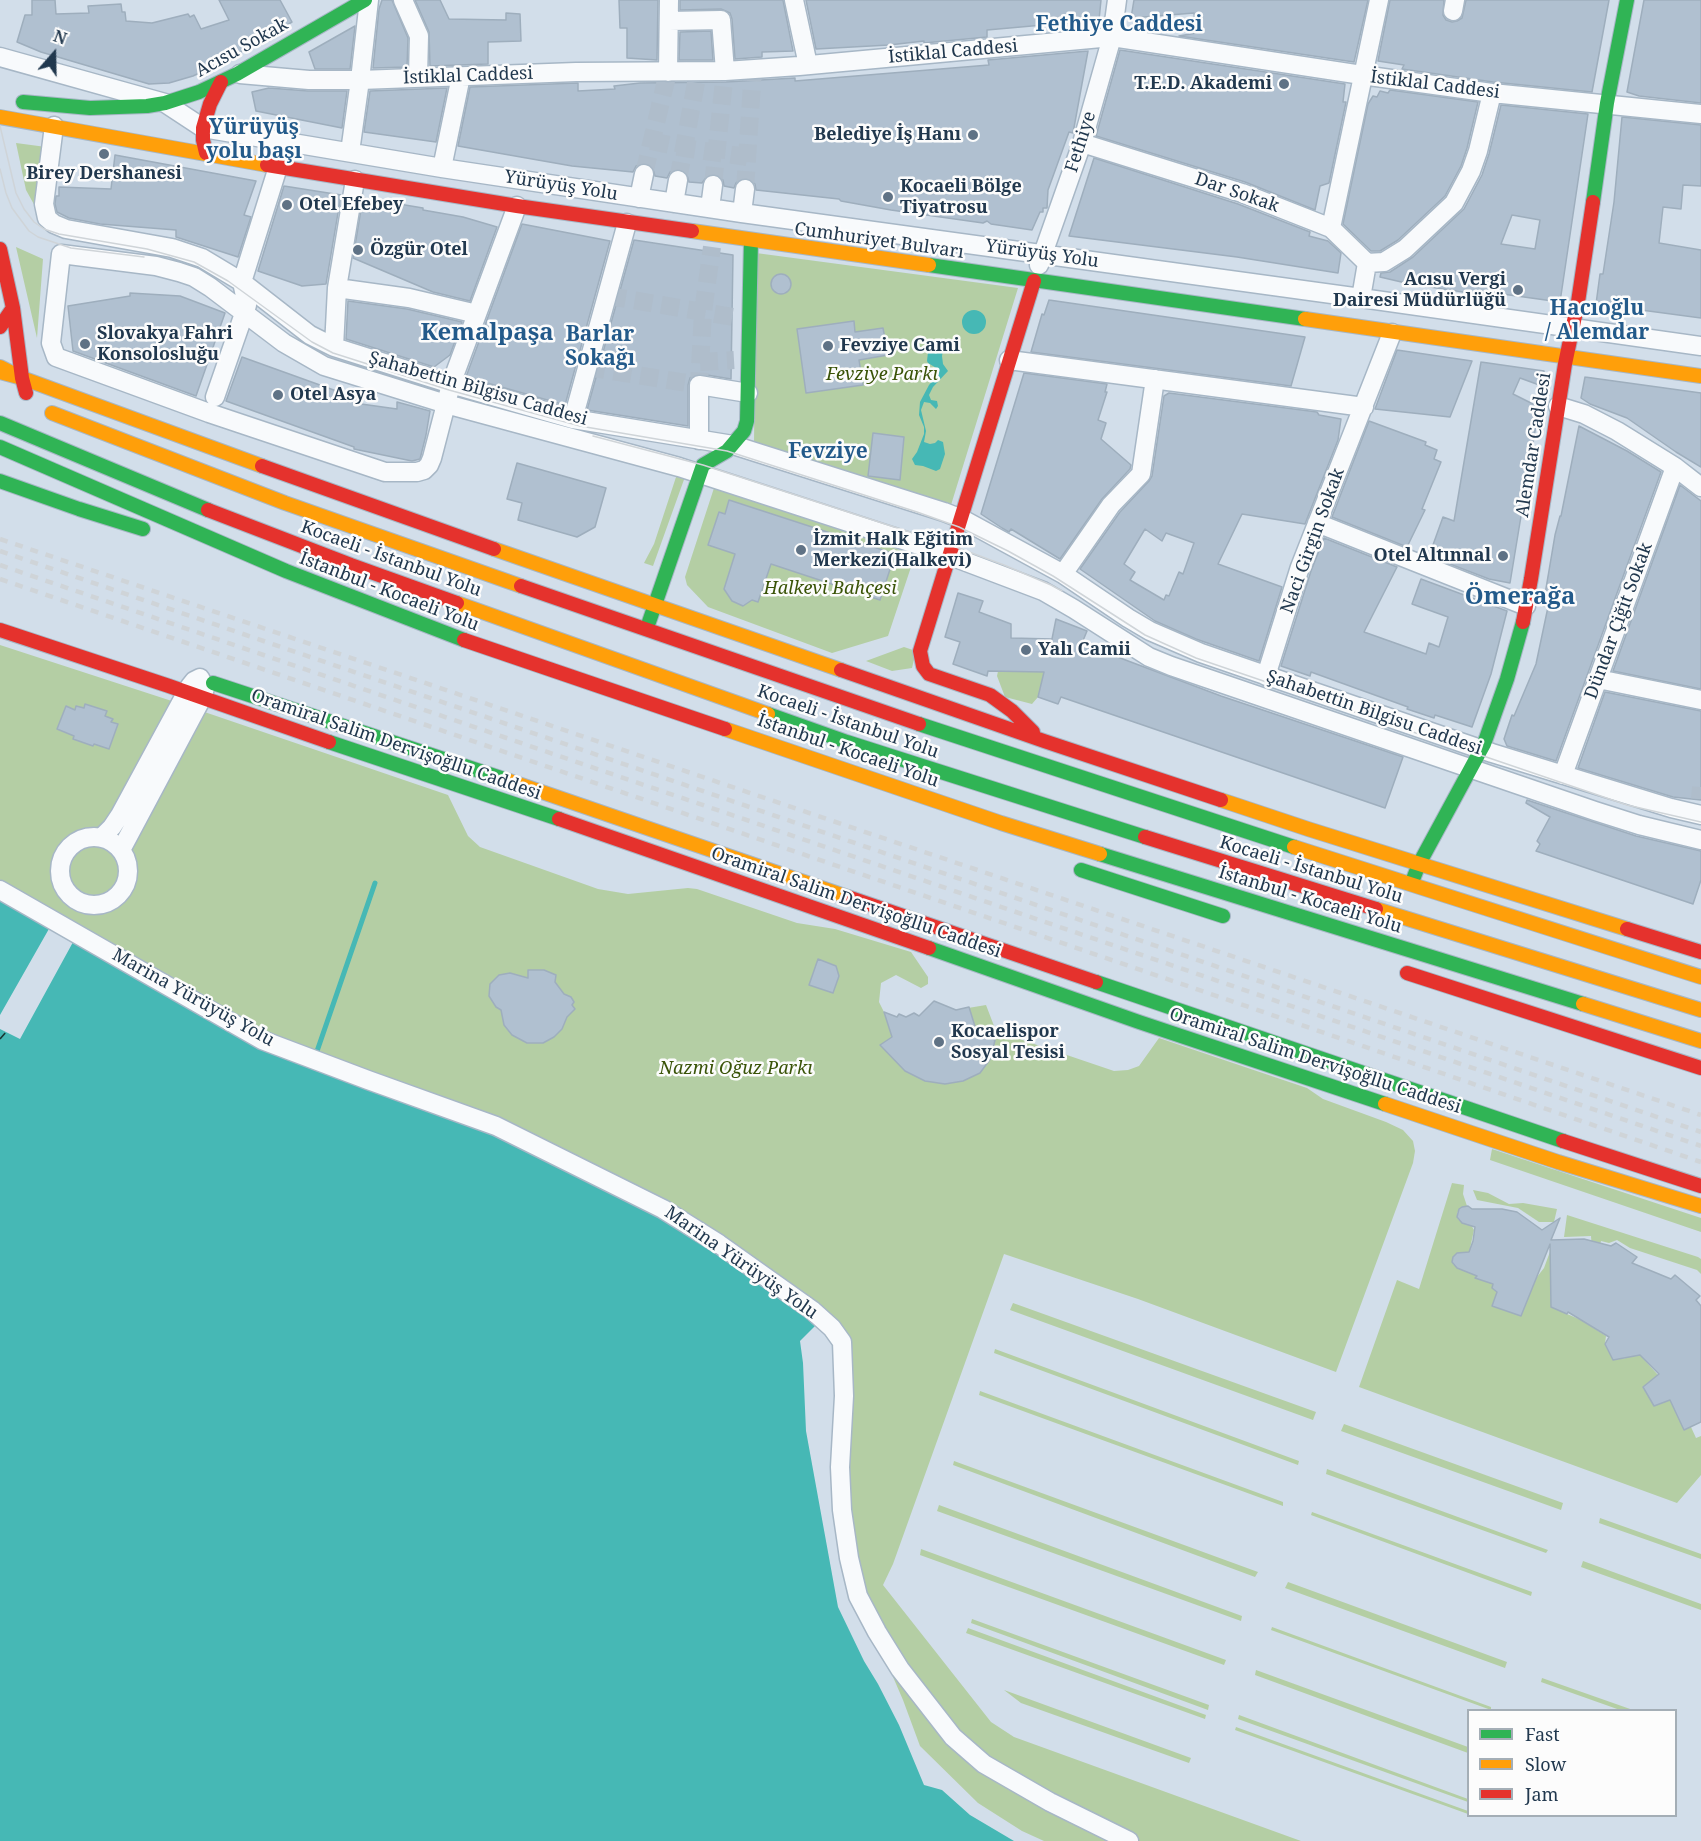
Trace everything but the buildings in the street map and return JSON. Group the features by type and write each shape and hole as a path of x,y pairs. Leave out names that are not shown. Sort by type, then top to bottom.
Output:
{"main road":[{"name":"Acısu Sokak","path":"8,101 90,108 165,103 199,92 229,78 367,0"},
{"name":"Alemdar Caddesi","path":"1411,884 1419,864 1482,750 1507,679 1526,606 1558,406 1578,302 1607,100 1627,0"},
{"path":"206,153 203,128 210,104 229,78"},
{"name":"Cumhuriyet Bulvarı","path":"0,117 355,180 627,223 713,241 751,240 1701,376"},
{"path":"647,629 703,465 733,445 744,431 747,421 748,393 741,360 741,319 751,240"},
{"path":"0,249 13,308 24,390 43,408 183,478"},
{"path":"929,674 923,666 920,651 1034,281"},
{"path":"0,327 13,308"},
{"path":"0,367 21,378"},
{"path":"0,372 404,518 1044,741 1419,864 1701,952"},
{"path":"43,408 285,503 875,709 1152,801 1701,977"},
{"name":"Kocaeli - İstanbul Yolu","path":"0,423 267,533 848,742 1058,810 1701,1010"},
{"name":"İstanbul - Kocaeli Yolu","path":"0,447 286,571 410,620 573,677 1001,822 1701,1041"},
{"path":"0,481 79,509 159,533"},
{"path":"182,540 286,571"},
{"path":"368,547 420,551"},
{"name":"Oramiral Salim Dervişoğllu Caddesi","path":"0,630 619,839 1139,1022 1558,1162 1701,1206"},
{"name":"Oramiral Salim Dervişoğllu Caddesi","path":"178,671 447,760 1479,1113 1701,1186"},
{"path":"913,671 929,674 990,695 1012,711 1044,741"},
{"path":"860,677 891,673"},
{"path":"573,677 638,714"},
{"path":"765,713 796,711"},
{"path":"1008,778 1058,810"},
{"path":"1072,867 1240,921"},
{"path":"1396,969 1701,1068"}],"street":[{"path":"350,152 360,80 367,0"},
{"path":"403,0 418,36 418,78"},
{"path":"668,72 669,0"},
{"path":"794,0 808,65"},
{"name":"Fethiye","path":"1034,281 1082,143 1112,37 1118,0"},
{"path":"1331,228 1379,0"},
{"path":"669,21 721,20 724,70"},
{"name":"İstiklal Caddesi","path":"229,78 360,80 576,72 724,70 808,65 1112,37 1492,93 1607,100 1701,114"},
{"path":"0,57 165,103 203,128"},
{"path":"442,168 462,76"},
{"path":"1361,298 1366,270 1405,249 1454,203 1471,171 1478,151 1492,93"},
{"path":"1607,100 1701,108"},
{"name":"Şahabettin Bilgisu Caddesi","path":"54,126 44,204 48,218 54,224 66,229 172,248 202,258 242,282 310,335 334,347 573,419 733,445 962,519 1063,574 1150,631 1201,653 1482,750 1671,808 1699,809"},
{"name":"Yürüyüş Yolu","path":"203,128 442,168 742,213 1701,346"},
{"name":"Dar Sokak","path":"1082,143 1242,193 1331,228 1366,270"},
{"path":"215,397 247,305 242,282 278,166"},
{"path":"639,198 644,174"},
{"path":"334,347 338,288 355,180"},
{"path":"674,203 678,180"},
{"path":"710,208 713,185"},
{"path":"742,213 745,189"},
{"path":"517,206 451,384 446,404 429,465 424,470 385,472 209,413 56,357 51,343 61,255 156,266 179,272 194,277 210,287 284,343 324,366 446,404 700,474 950,556 1043,591 1149,657 1203,678 1639,825 1701,840"},
{"path":"573,419 627,223"},
{"path":"338,288 409,298 477,314"},
{"name":"Naci Girgin Sokak","path":"1266,676 1300,567 1392,333"},
{"path":"1010,360 1364,407"},
{"path":"1063,574 1111,505 1141,474 1155,379"},
{"path":"699,440 699,385 748,393"},
{"path":"1558,406 1584,414 1617,431 1675,467 1701,487"},
{"name":"Dündar Çiğit Sokak","path":"1563,775 1675,467"},
{"path":"1317,523 1526,606"},
{"path":"121,850 194,695 194,681 200,678"},
{"path":"1598,679 1701,699"},
{"path":"101,838 120,815 194,695"},
{"path":"90,837 109,840 121,850 129,869 128,879 118,897 99,905 89,905 77,901 69,894 60,874 61,864 71,846 90,837"},
{"name":"Marina Yürüyüş Yolu","path":"0,890 262,1040 496,1126 663,1209 719,1244 812,1310 832,1328 842,1342 844,1396 840,1467 842,1510 849,1558 858,1596 877,1632 900,1669 953,1737 984,1764 1050,1802 1129,1841"}],"green space":[{"path":"16,143 46,147 41,212 36,208 26,190"},
{"path":"16,247 43,259 37,338"},
{"name":"Fevziye Parkı","path":"756,253 1018,288 951,505 754,443"},
{"path":"678,471 686,474 653,566 644,563 654,544"},
{"name":"Halkevi Bahçesi","path":"714,488 915,555 888,636 832,653 708,607 687,585 685,577"},
{"path":"1051,642 1038,697 1032,704 1005,697 997,676 1001,657"},
{"name":"Nazmi Oğuz Parkı","path":"0,645 448,795 468,836 480,847 598,889 628,894 697,889 797,923 835,929 911,952 928,977 928,984 921,988 896,975 881,983 879,1002 884,1012 896,1017 899,1014 906,1017 919,1016 934,1001 956,1010 986,1005 996,1031 1114,1071 1139,1066 1159,1038 1307,1088 1323,1099 1403,1130 1413,1141 1415,1151 1413,1163 1336,1372 1138,1299 1004,1254 893,1564 883,1585 991,1722 1014,1737 1301,1841 1044,1841 1022,1831 978,1803 920,1746 903,1700 858,1596 832,1328 262,1040 0,890"},
{"path":"904,647 916,651 912,668 892,671 866,661"},
{"path":"1492,1149 1701,1218 1701,1232 1490,1160"},
{"path":"1452,1183 1464,1185 1463,1194 1467,1206 1459,1209 1458,1219 1462,1223 1470,1223 1474,1230 1469,1253 1457,1253 1453,1257 1453,1264 1457,1268 1483,1268 1476,1278 1500,1260 1492,1288 1497,1292 1492,1306 1533,1282 1544,1268 1551,1249 1551,1307 1581,1320 1606,1336 1605,1344 1613,1360 1626,1358 1627,1348 1644,1340 1641,1356 1658,1375 1643,1388 1654,1405 1671,1399 1696,1438 1701,1436 1701,1475 1677,1503 1359,1387 1397,1280 1419,1289"},
{"path":"1473,1190 1488,1193 1509,1204 1523,1203 1557,1209 1554,1222 1539,1222 1518,1208 1477,1200"},
{"path":"1567,1215 1698,1257 1701,1259 1701,1274 1697,1270 1630,1248 1617,1240 1609,1243 1601,1241 1598,1253 1592,1251 1591,1236 1564,1237"},
{"path":"1013,1303 1316,1412 1313,1420 1010,1310"},
{"path":"995,1349 1299,1461 1298,1465 994,1353"},
{"path":"980,1391 1283,1502 1283,1506 979,1395"},
{"path":"1344,1424 1563,1503 1561,1510 1341,1431"},
{"path":"954,1461 1258,1572 1255,1577 953,1465"},
{"path":"1327,1469 1548,1550 1546,1553 1326,1474"},
{"path":"939,1505 1242,1616 1241,1621 937,1511"},
{"path":"1312,1512 1532,1592 1531,1596 1311,1515"},
{"path":"1600,1518 1701,1554 1701,1559 1599,1523"},
{"path":"921,1549 1226,1660 1224,1665 920,1555"},
{"path":"1583,1561 1701,1604 1701,1610 1581,1567"},
{"path":"1288,1582 1507,1662 1505,1668 1285,1588"},
{"path":"972,1619 1209,1705 1208,1710 971,1623"},
{"path":"1272,1627 1491,1707 1491,1709 1488,1709 1271,1630"},
{"path":"968,1628 1206,1715 1205,1719 966,1633"},
{"path":"1256,1670 1467,1747 1467,1753 1255,1675"},
{"path":"1542,1678 1630,1709 1617,1709 1541,1682"},
{"path":"1004,1690 1191,1758 1189,1763 1021,1703"},
{"path":"1239,1715 1467,1799 1467,1802 1238,1719"},
{"path":"1236,1727 1467,1811 1467,1814 1235,1730"}],"shaded area":[{"path":"974,310 982,314 986,322 982,330 974,334 966,330 962,322 966,314"},
{"path":"944,342 950,345 943,350 942,356 943,364 948,371 933,387 929,395 931,400 937,401 938,406 936,409 930,403 924,402 921,410 926,431 924,442 930,444 938,440 943,442 945,454 940,469 936,471 915,465 912,459 924,434 919,415 920,402 929,385 939,374 938,369 927,361 928,352 933,345"},
{"path":"0,890 54,920 0,1015"},
{"path":"78,933 210,1011 496,1126 663,1209 822,1319 800,1341 806,1431 838,1607 899,1725 924,1785 942,1790 970,1815 1014,1841 0,1841 0,1029 20,1039"}],"waterway":[{"path":"315,1057 375,883"}],"ferry route":[{"path":"0,1039 6,1032"}],"tunnel":[{"path":"745,189 753,69"},
{"path":"713,185 725,71"},
{"path":"644,174 668,72"},
{"path":"678,180 698,72"},
{"path":"651,141 747,157"},
{"path":"587,367 699,385 703,312 712,247"},
{"path":"608,296 733,317"},
{"path":"700,362 734,360"},
{"path":"1700,799 1701,787"}],"tram line":[{"path":"0,126 16,193 34,222 44,229 59,234 147,249 194,262 228,281 312,342 333,353 449,390 580,426 727,451 917,512 959,527 1008,551 1053,576 1145,635 1196,658 1627,805 1701,822"},
{"path":"0,169 12,208 29,231 38,237 71,248 144,257"},
{"path":"593,436 703,465 953,546 1004,565 1062,591"}],"railway":[{"path":"0,539 1701,1115"},
{"path":"0,551 1701,1132"},
{"path":"0,565 1701,1146"},
{"path":"0,579 1701,1162"}],"traffic: fast":[{"path":"23,102 90,108 165,103 199,92 237,74 365,0"},
{"path":"1593,202 1607,103 1627,0"},
{"path":"649,622 703,465 727,451 744,431 747,421 751,240"},
{"path":"929,265 1305,319"},
{"path":"0,423 208,510"},
{"path":"0,447 286,571 464,640"},
{"path":"0,481 143,529"},
{"path":"1412,882 1419,864 1484,744 1507,679 1523,622"},
{"path":"213,683 507,780"},
{"path":"768,714 847,742 1145,837"},
{"path":"919,724 1294,847"},
{"path":"329,742 559,819"},
{"path":"1100,854 1583,1004"},
{"path":"1081,870 1223,916"},
{"path":"929,948 1139,1022 1385,1104"},
{"path":"1096,982 1563,1141"}],"traffic: slow":[{"path":"0,117 267,165"},
{"path":"692,231 929,265"},
{"path":"1305,319 1701,376"},
{"path":"0,367 22,378 262,466"},
{"path":"0,372 22,378"},
{"path":"52,413 285,503 521,586"},
{"path":"494,549 841,670"},
{"path":"457,603 768,714"},
{"path":"725,729 1001,823 1100,854"},
{"path":"507,780 848,897"},
{"path":"1221,800 1627,929"},
{"path":"1294,847 1701,977"},
{"path":"1376,909 1701,1010"},
{"path":"1583,1004 1701,1041"},
{"path":"1385,1104 1558,1162 1701,1206"}],"traffic: jam":[{"path":"206,153 203,128 210,104 221,82"},
{"path":"267,165 517,206 692,231"},
{"path":"1523,622 1593,202"},
{"path":"0,249 13,308 26,393"},
{"path":"1033,732 1012,711 990,695 929,674 923,666 920,651 1034,281"},
{"path":"0,327 13,308"},
{"path":"262,466 494,549"},
{"path":"208,510 457,603"},
{"path":"521,586 919,724"},
{"path":"0,630 329,742"},
{"path":"464,640 725,729"},
{"path":"841,670 1221,800"},
{"path":"559,819 929,948"},
{"path":"1145,837 1376,909"},
{"path":"848,897 1096,982"},
{"path":"1627,929 1701,952"},
{"path":"1407,973 1701,1068"},
{"path":"1563,1141 1701,1186"}],"place":[{"name":"T.E.D. Akademi","path":"1284,84"},
{"name":"Belediye İş Hanı","path":"973,135"},
{"name":"Birey Dershanesi","path":"104,154"},
{"name":"Kocaeli Bölge Tiyatrosu","path":"888,197"},
{"name":"Otel Efebey","path":"287,205"},
{"name":"Özgür Otel","path":"358,250"},
{"name":"Acısu Vergi Dairesi Müdürlüğü","path":"1518,290"},
{"name":"Slovakya Fahri Konsolosluğu","path":"85,344"},
{"name":"Fevziye Cami","path":"828,346"},
{"name":"Otel Asya","path":"278,395"},
{"name":"İzmit Halk Eğitim Merkezi(Halkevi)","path":"801,550"},
{"name":"Otel Altınnal","path":"1503,556"},
{"name":"Yalı Camii","path":"1026,650"},
{"name":"Kocaelispor Sosyal Tesisi","path":"939,1042"}],"district":[{"name":"Fethiye Caddesi","path":"1119,25"},
{"name":"Yürüyüş yolu başı","path":"254,140"},
{"name":"Hacıoğlu / Alemdar","path":"1597,321"},
{"name":"Kemalpaşa","path":"487,333"},
{"name":"Barlar Sokağı","path":"600,347"},
{"name":"Fevziye","path":"828,452"},
{"name":"Ömerağa","path":"1520,597"}]}
